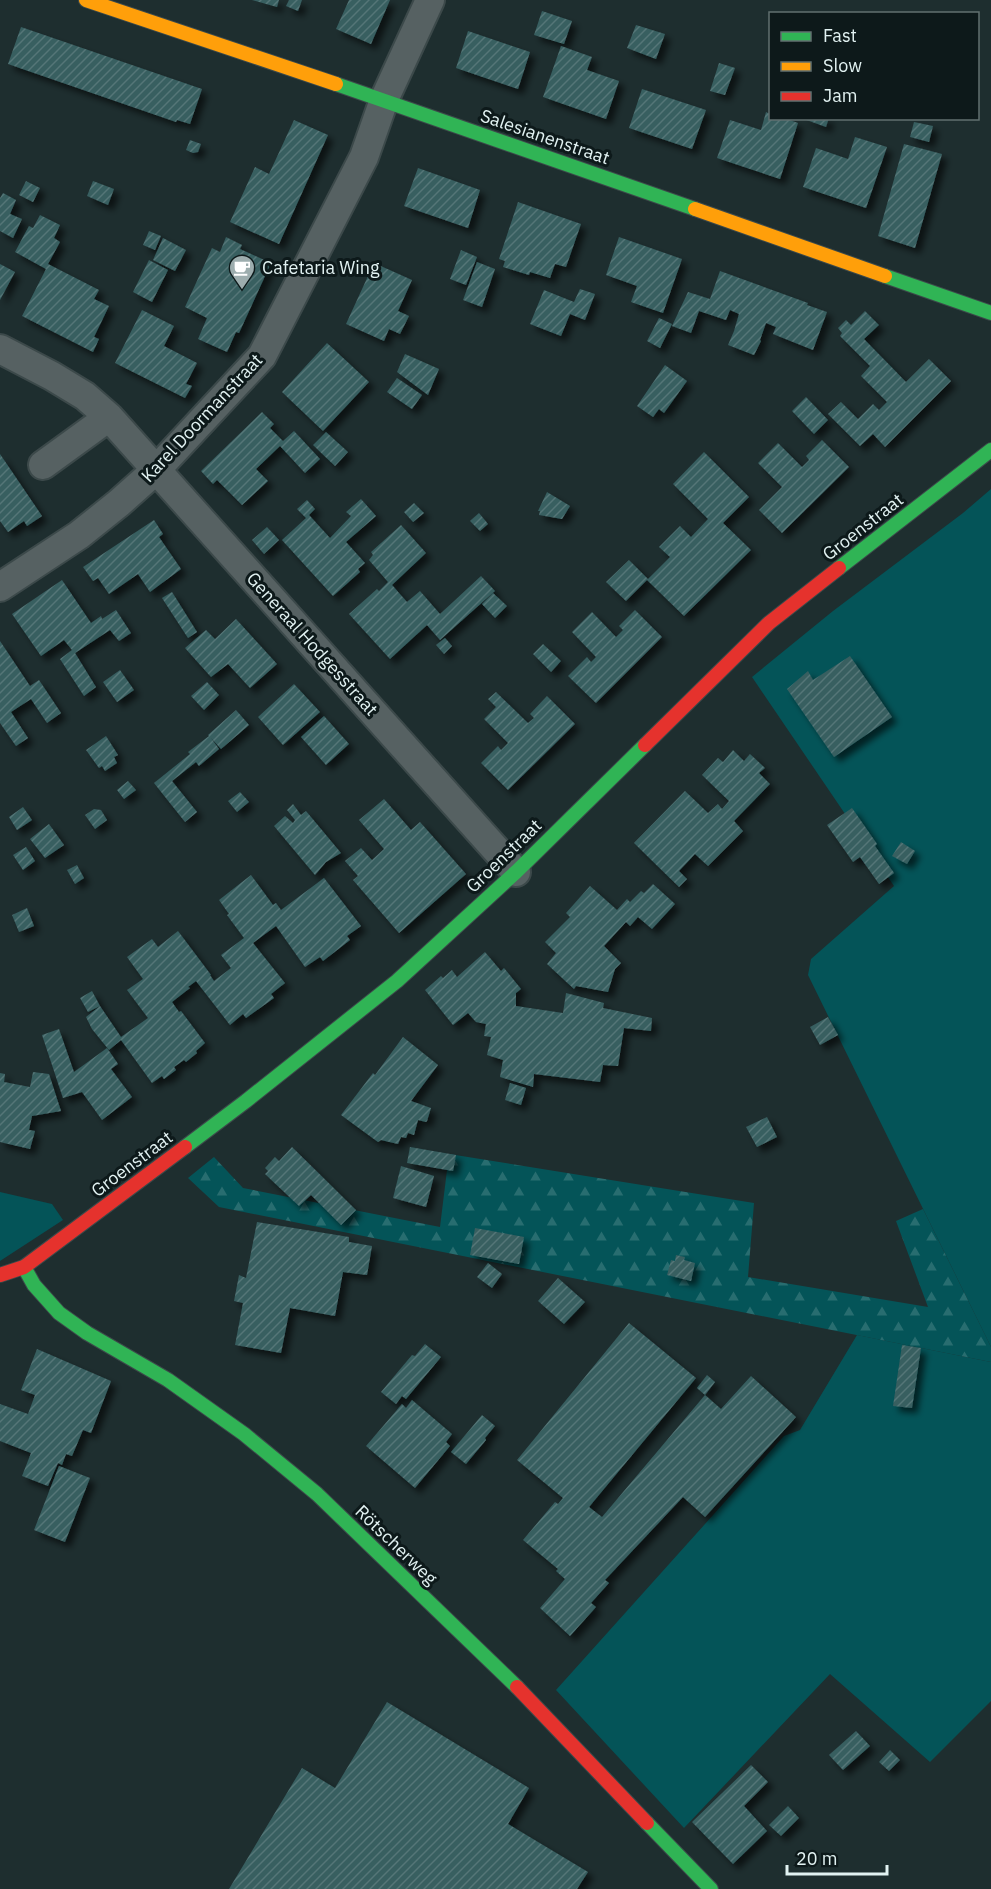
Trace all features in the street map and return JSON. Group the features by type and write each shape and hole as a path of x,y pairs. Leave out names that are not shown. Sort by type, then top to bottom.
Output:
{"street":[{"name":"Salesianenstraat","path":"86,0 384,100 991,313"},
{"name":"Karel Doormanstraat","path":"0,587 79,535 156,470 262,356 364,158 384,100 430,0"},
{"name":"Generaal Hodgesstraat","path":"0,349 85,396 109,417 516,872"},
{"path":"43,465 109,417"},
{"name":"Groenstraat","path":"0,1275 24,1267 246,1101 397,981 516,872 769,623 991,450"},
{"name":"Rötscherweg","path":"24,1267 34,1285 59,1313 87,1333 168,1380 244,1434 317,1494 512,1682 711,1889"}],"green space":[{"path":"991,489 991,1347 808,975 811,959 894,886 752,677"},
{"path":"449,1154 754,1203 748,1277 928,1307 896,1221 923,1209 991,1347 991,1362 219,1207 188,1178 214,1157 243,1188 440,1227"},
{"path":"0,1192 52,1204 63,1220 0,1261"},
{"path":"857,1335 991,1362 991,1701 930,1762 830,1674 684,1828 556,1690 784,1436 800,1430"}],"building":[{"path":"252,0 279,0 277,7"},
{"path":"289,0 302,0 298,11 286,6"},
{"path":"349,0 390,0 371,44 336,29"},
{"path":"542,11 572,21 564,44 534,35"},
{"path":"636,25 665,34 656,59 627,48"},
{"path":"21,27 202,89 190,124 177,120 176,122 8,64"},
{"path":"468,31 530,52 518,89 456,68"},
{"path":"561,46 592,57 587,70 619,81 606,119 543,97"},
{"path":"719,63 735,68 725,95 710,91"},
{"path":"642,89 706,110 692,149 629,128"},
{"path":"766,112 769,114 769,120 790,120 798,123 780,179 717,158 730,120 761,130"},
{"path":"294,120 328,135 279,244 230,222 255,167 269,174"},
{"path":"807,120 828,120 826,127"},
{"path":"914,122 933,126 929,142 910,137"},
{"path":"855,137 887,147 866,208 803,187 816,148 848,159"},
{"path":"190,140 201,144 198,152 193,153 186,150"},
{"path":"904,144 942,154 915,248 878,236"},
{"path":"418,168 480,190 468,228 404,206"},
{"path":"26,181 40,188 33,202 19,195"},
{"path":"93,181 114,189 108,205 87,196"},
{"path":"3,193 16,200 10,214 22,219 13,238 0,231 0,198"},
{"path":"518,202 581,224 566,267 555,264 550,278 530,272 529,275 503,267 505,261 499,259"},
{"path":"40,215 60,225 54,238 60,242 48,264 99,290 94,299 109,306 94,337 99,339 93,352 22,316 46,269 15,252 29,226 33,228"},
{"path":"149,231 161,236 155,250 143,245"},
{"path":"226,237 242,245 240,249 271,263 239,333 236,332 227,352 198,339 207,318 185,307 212,248 220,252"},
{"path":"619,237 682,259 663,313 631,302 637,286 606,275"},
{"path":"163,238 186,250 175,271 153,260"},
{"path":"461,250 477,257 466,285 450,279"},
{"path":"149,260 168,270 152,302 133,292"},
{"path":"477,262 495,269 482,307 463,300"},
{"path":"374,263 412,280 398,311 409,316 400,334 389,329 384,341 346,324"},
{"path":"0,264 15,272 0,300"},
{"path":"720,271 827,312 813,350 773,334 776,327 766,323 754,355 728,345 739,314 730,310 726,320 699,311 691,333 672,326 688,292 710,299"},
{"path":"580,289 595,294 585,320 570,314 561,336 530,324 544,290 574,302"},
{"path":"142,310 174,326 164,346 197,363 186,384 192,386 185,398 115,363"},
{"path":"865,311 879,325 864,339 906,382 929,359 951,381 885,447 873,434 860,446 828,414 841,402 858,419 873,404 879,410 887,402 861,376 870,366 840,336 842,333 838,328 846,320 851,325"},
{"path":"659,318 672,324 660,348 647,341"},
{"path":"327,343 369,382 323,431 282,392"},
{"path":"405,354 439,369 428,395 397,372"},
{"path":"665,365 687,381 664,413 659,409 653,417 637,406"},
{"path":"397,378 422,395 412,409 387,392"},
{"path":"806,397 828,420 814,434 792,411"},
{"path":"262,412 274,424 270,428 283,441 294,431 320,459 305,473 280,446 256,469 268,481 242,505 217,480 213,484 201,471"},
{"path":"326,432 348,452 335,466 313,445"},
{"path":"822,440 849,467 782,533 759,510 782,487 758,463 778,443 802,467 809,460 806,456"},
{"path":"704,452 749,497 723,523 751,550 684,616 647,580 670,557 659,547 680,526 691,537 708,519 673,484"},
{"path":"0,454 42,516 27,526 24,521 8,532 0,521"},
{"path":"547,492 570,506 562,519 539,515 540,511 538,511"},
{"path":"361,499 376,516 346,542 365,563 358,569 360,572 333,596 282,540 306,518 297,509 307,500 315,509 309,515 330,538 351,516 346,512"},
{"path":"414,503 424,513 413,522 404,512"},
{"path":"479,513 488,524 480,531 470,521"},
{"path":"154,520 163,534 159,537 181,569 150,592 138,574 109,594 98,578 93,581 83,567"},
{"path":"401,525 426,553 392,585 407,602 420,591 440,614 481,576 495,591 440,640 427,625 390,659 349,614 388,582 369,560 373,555 371,552"},
{"path":"267,527 279,540 264,554 252,540"},
{"path":"629,560 648,579 626,601 606,582"},
{"path":"62,580 91,623 116,610 131,633 119,641 110,630 75,653 96,687 84,696 60,659 72,650 64,640 41,656 12,614"},
{"path":"172,592 197,632 188,638 162,598"},
{"path":"493,593 507,606 495,618 482,604"},
{"path":"635,610 662,637 596,703 568,676 587,657 591,662 596,657 572,632 592,612 616,637 623,630 619,626"},
{"path":"236,619 277,664 250,688 228,664 211,677 185,648 206,630 215,639"},
{"path":"445,638 452,646 444,654 436,645"},
{"path":"0,641 30,686 39,680 61,713 47,723 31,699 11,712 28,738 16,746 0,723"},
{"path":"543,644 561,661 551,672 533,654"},
{"path":"850,656 892,717 834,757 787,689 808,671 813,680"},
{"path":"120,670 134,690 117,702 103,682"},
{"path":"207,682 219,695 204,710 191,696"},
{"path":"294,684 320,712 283,745 258,717"},
{"path":"496,692 528,723 534,718 530,714 547,696 575,724 508,790 481,763 498,746 501,750 508,743 484,719 496,707 488,699"},
{"path":"236,710 249,725 221,749 211,738 219,749 199,766 196,762 172,781 197,812 185,822 154,783 190,754 188,752"},
{"path":"324,716 349,744 326,765 301,737"},
{"path":"106,736 118,755 114,757 117,763 105,771 102,766 99,768 86,750"},
{"path":"733,750 744,761 750,754 765,768 759,773 770,784 734,821 743,831 708,866 695,854 679,871 687,879 679,887 634,843 685,791 708,813 718,804 722,809 729,801 702,775 718,758 723,762"},
{"path":"128,781 136,790 124,799 117,790"},
{"path":"240,792 249,802 237,812 228,801"},
{"path":"384,799 411,830 420,822 466,874 399,933 353,880 358,876 345,861 361,848 372,860 384,849 359,820"},
{"path":"293,804 301,815 306,811 341,853 326,862 315,875 274,826 285,816 293,823 295,820 287,810"},
{"path":"23,807 32,820 17,830 9,817"},
{"path":"852,808 894,873 879,884 860,857 853,862 827,825"},
{"path":"94,809 101,810 107,820 95,829 85,815"},
{"path":"49,824 64,845 45,858 30,839"},
{"path":"901,842 915,851 907,864 892,856"},
{"path":"26,847 35,861 23,870 13,855"},
{"path":"77,865 84,878 75,884 67,870"},
{"path":"251,875 273,905 276,903 281,910 324,878 361,926 347,936 350,940 323,961 320,957 305,967 276,926 253,943 285,983 271,994 274,998 246,1018 243,1014 230,1025 196,981 188,987 190,988 172,1002 205,1043 186,1062 184,1060 174,1067 176,1070 164,1079 162,1076 152,1083 121,1040 109,1050 92,1029 86,1017 100,1006 121,1037 148,1018 127,990 143,979 127,957 152,939 158,947 178,931 214,981 231,968 221,955 244,938 219,900"},
{"path":"653,884 675,904 652,929 638,917 630,926 626,922 604,946 621,963 615,969 608,992 576,986 574,989 547,964 556,953 545,942 570,917 566,913 590,886 617,910 627,899 630,902 641,891 644,893"},
{"path":"27,908 34,926 19,932 12,915"},
{"path":"485,952 501,971 504,968 521,989 516,993 516,1006 563,1013 566,993 604,1003 603,1008 652,1018 651,1031 624,1028 618,1066 603,1065 600,1082 534,1074 533,1087 500,1077 503,1060 487,1055 491,1037 484,1036 486,1024 476,1022 468,1013 453,1025 425,990 452,970 457,977"},
{"path":"92,991 100,1006 88,1012 80,998"},
{"path":"828,1017 838,1035 820,1045 810,1027"},
{"path":"59,1029 74,1072 107,1048 118,1064 111,1069 132,1097 102,1120 82,1092 63,1098 42,1035"},
{"path":"403,1037 438,1065 411,1101 431,1108 426,1122 418,1120 414,1135 408,1133 406,1138 401,1137 398,1144 381,1140 378,1142 341,1115"},
{"path":"33,1072 49,1074 61,1111 32,1116 29,1130 35,1131 30,1149 0,1142 0,1073 5,1074 4,1082 30,1087"},
{"path":"510,1083 526,1088 521,1105 505,1100"},
{"path":"767,1117 777,1137 757,1147 746,1127"},
{"path":"292,1147 356,1210 341,1225 311,1195 299,1206 265,1174 268,1171 265,1168 275,1157 279,1161"},
{"path":"410,1147 456,1155 453,1171 407,1163"},
{"path":"401,1166 434,1176 426,1207 393,1198"},
{"path":"257,1222 349,1237 349,1242 372,1246 367,1275 343,1272 335,1316 290,1308 281,1353 235,1345 243,1303 234,1301 239,1275 246,1278"},
{"path":"475,1228 524,1237 519,1264 470,1255"},
{"path":"676,1255 695,1263 691,1281 667,1275 671,1260 675,1261"},
{"path":"488,1263 502,1274 492,1288 477,1277"},
{"path":"558,1278 585,1302 564,1324 538,1301"},
{"path":"629,1323 696,1378 589,1507 602,1517 705,1395 721,1409 751,1376 796,1417 705,1517 683,1497 605,1580 609,1583 591,1603 596,1607 570,1636 540,1608 565,1579 556,1571 558,1569 523,1540 555,1502 558,1504 563,1498 517,1460"},
{"path":"425,1344 441,1357 406,1399 402,1396 396,1404 381,1392 412,1355 415,1356"},
{"path":"902,1345 921,1348 912,1408 893,1406"},
{"path":"37,1349 111,1381 91,1433 83,1430 72,1456 66,1454 62,1465 58,1463 48,1486 22,1476 31,1453 0,1441 0,1404 28,1414 35,1395 21,1390"},
{"path":"707,1375 715,1382 705,1395 697,1388"},
{"path":"412,1400 452,1434 446,1442 450,1446 415,1488 366,1446 402,1404 406,1408"},
{"path":"482,1415 495,1426 466,1464 451,1452"},
{"path":"59,1466 90,1478 65,1542 34,1530"},
{"path":"387,1702 529,1788 508,1824 588,1872 577,1889 229,1889 302,1768 335,1788"},
{"path":"856,1731 870,1746 843,1770 829,1755"},
{"path":"890,1750 900,1760 889,1771 879,1762"},
{"path":"751,1765 768,1782 744,1806 767,1831 733,1864 692,1822"},
{"path":"788,1806 799,1818 781,1836 769,1825"}],"traffic: fast":[{"path":"336,84 695,209"},
{"path":"885,276 991,313"},
{"path":"839,568 991,450"},
{"path":"185,1147 397,981 516,872 645,745"},
{"path":"24,1267 34,1285 59,1313 87,1333 168,1380 244,1434 317,1494 517,1687"},
{"path":"647,1823 711,1889"}],"traffic: slow":[{"path":"86,0 336,84"},
{"path":"695,209 885,276"}],"traffic: jam":[{"path":"645,745 769,623 839,568"},
{"path":"0,1275 24,1267 185,1147"},
{"path":"517,1687 647,1823"}],"place":[{"name":"Cafetaria Wing","path":"242,291"}]}
